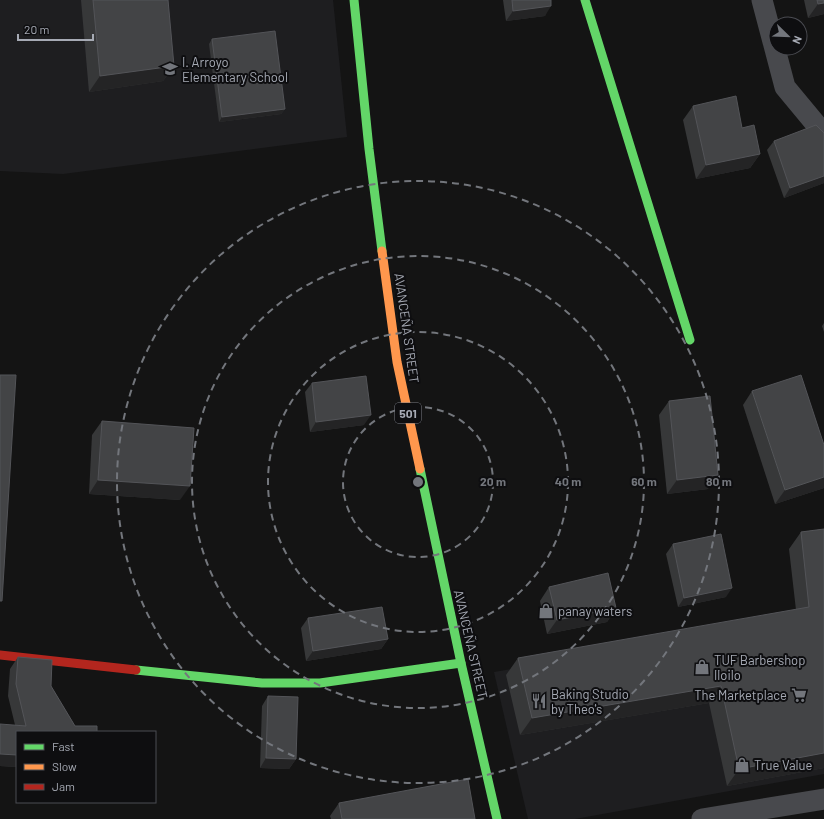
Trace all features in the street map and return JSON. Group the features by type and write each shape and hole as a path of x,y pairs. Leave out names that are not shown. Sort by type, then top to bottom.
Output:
{"main road":[{"name":"AVANCEÑA STREET","path":"354,0 369,149 397,362 461,663 497,819"},
{"path":"585,0 690,340"},
{"path":"0,655 262,683 320,683 461,663"}],"street":[{"path":"762,0 785,87 824,134"},
{"path":"702,819 824,799"}],"shaded area":[{"name":"I. Arroyo Elementary School","path":"0,0 333,0 347,137 63,174 0,171"},
{"path":"824,615 824,774 575,819 528,819 494,672"}],"building":[{"path":"93,0 168,0 174,66 100,76"},
{"path":"512,0 551,0 551,6 513,11"},
{"path":"817,0 824,0 824,3 818,4"},
{"path":"275,31 285,109 222,117 212,39"},
{"path":"736,96 742,128 754,125 760,154 706,165 693,106"},
{"path":"816,125 824,133 824,176 790,188 774,141"},
{"path":"0,375 16,375 2,601 0,601"},
{"path":"801,375 824,445 824,477 785,490 752,391"},
{"path":"366,376 371,415 316,422 312,383"},
{"path":"710,396 718,475 677,480 669,401"},
{"path":"102,421 194,428 190,486 98,480"},
{"path":"824,529 824,753 739,769 721,686 532,718 518,658 809,607 801,532"},
{"path":"721,534 732,588 684,598 673,544"},
{"path":"608,573 616,608 557,620 549,587"},
{"path":"382,607 388,639 313,651 308,618"},
{"path":"18,657 52,660 51,686 75,726 97,726 97,731 16,731 16,755 0,754 0,724 26,726 16,684"},
{"path":"268,696 298,697 296,759 266,758"},
{"path":"468,779 475,819 342,819 339,803"}],"traffic: fast":[{"path":"354,0 369,149 382,251"},
{"path":"585,0 690,340"},
{"path":"420,469 461,663 497,819"},
{"path":"136,670 262,683 320,683 461,663"}],"traffic: slow":[{"path":"382,251 397,362 420,469"}],"traffic: jam":[{"path":"0,655 136,670"}],"place":[{"name":"I. Arroyo Elementary School","path":"170,69"},
{"name":"panay waters","path":"546,611"},
{"name":"TUF Barbershop Iloilo","path":"702,667"},
{"name":"The Marketplace","path":"799,695"},
{"name":"Baking Studio by Theo's","path":"539,701"},
{"name":"True Value","path":"742,765"}]}
